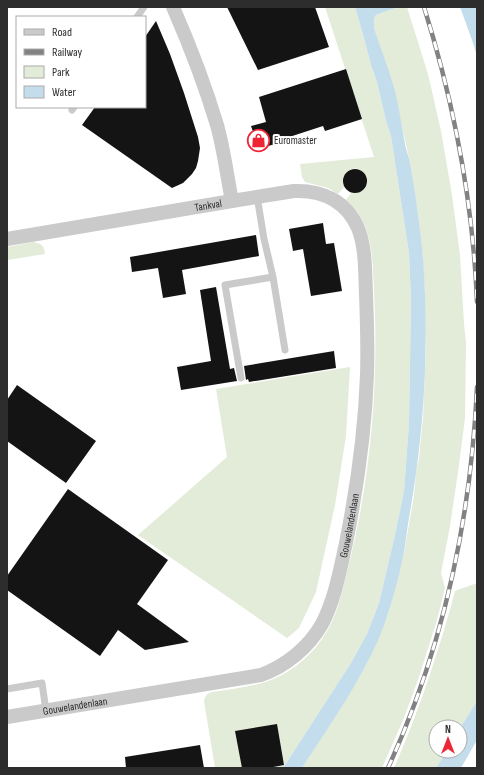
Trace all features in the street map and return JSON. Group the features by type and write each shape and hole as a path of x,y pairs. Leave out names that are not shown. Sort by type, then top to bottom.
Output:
{"street":[{"name":"Tankval","path":"7,239 232,201 226,164 217,126 192,52 173,7"},
{"name":"Gouwelandenlaan","path":"7,717 245,678 265,673 279,667 306,646 315,635 328,610 336,585 349,527 358,478 361,449 368,343 363,247 358,228 344,208 331,198 314,192 285,192 232,201"}],"lane":[{"path":"138,16 144,7"},
{"path":"257,196 264,239 273,277 285,350"},
{"path":"241,378 225,285 273,277"},
{"path":"7,689 42,683 46,711"}],"green space":[{"path":"325,7 355,7 391,136 409,253 411,300 409,423 404,491 379,603 367,634 351,663 283,768 215,768 204,701 206,696 212,692 264,683 274,679 301,662 322,639 332,622 344,586 356,534 368,465 372,430 375,360 374,289 371,248 365,225 357,212 346,200 352,192 360,192 364,188 366,183 365,178 363,173 358,169 353,169 347,172 343,179 345,186 338,194 328,188 305,182 302,177 300,164 374,157"},
{"path":"398,7 407,7 428,74 441,131 460,255 466,343 465,418 450,526 441,573 445,588 437,620 419,677 404,718 382,768 302,768 366,665 387,616 404,553 419,458 423,418 426,349 422,248 410,163 394,89 374,28 374,18 376,15"},
{"path":"33,242 42,245 45,254 7,260 7,247"},
{"path":"350,367 346,436 335,505 316,592 299,628 287,638 138,535 227,457 216,389"},
{"path":"477,583 477,701 466,719 428,719 428,759 442,759 436,768 394,768 428,681 455,591"}],"water":[{"path":"355,7 398,7 376,15 374,18 374,28 395,91 405,146 410,163 420,226 426,315 426,349 419,451 404,552 387,617 379,638 353,688 302,768 283,768 351,663 367,634 379,603 404,491 409,423 411,300 409,253 391,136"},
{"path":"460,7 477,7 477,56 472,40"},
{"path":"477,701 477,740 468,756 468,719 466,719"},
{"path":"442,759 466,759 461,768 436,768"}],"building":[{"path":"227,7 315,7 329,47 258,70"},
{"path":"156,21 184,93 200,148 196,168 192,174 183,183 172,188 82,125 94,108 146,108 146,36"},
{"path":"346,69 362,119 325,131 323,126 280,140 281,142 259,149 251,126 266,122 259,97"},
{"path":"355,169 363,173 367,181 363,189 355,193 347,189 343,181 347,173"},
{"path":"323,223 326,244 334,243 342,291 311,296 303,249 293,251 289,229"},
{"path":"256,235 259,256 182,270 186,294 163,298 158,268 132,272 130,257"},
{"path":"216,287 230,369 234,368 237,381 181,390 177,367 211,361 200,290"},
{"path":"334,351 336,368 249,382 248,379 246,380 244,366"},
{"path":"17,385 96,441 66,483 7,441 7,400"},
{"path":"68,489 168,560 137,604 189,642 145,650 118,630 100,656 7,590 7,576"},
{"path":"277,724 284,765 268,768 242,768 235,731"},
{"path":"200,745 204,768 126,768 125,757"}],"railway":[{"path":"424,7 435,43 453,116 460,153 471,227 477,302"},
{"path":"388,768 407,723 424,676 439,630 451,582 461,534 468,485 474,436 477,387"}],"place":[{"name":"Euromaster","path":"259,140"}]}
